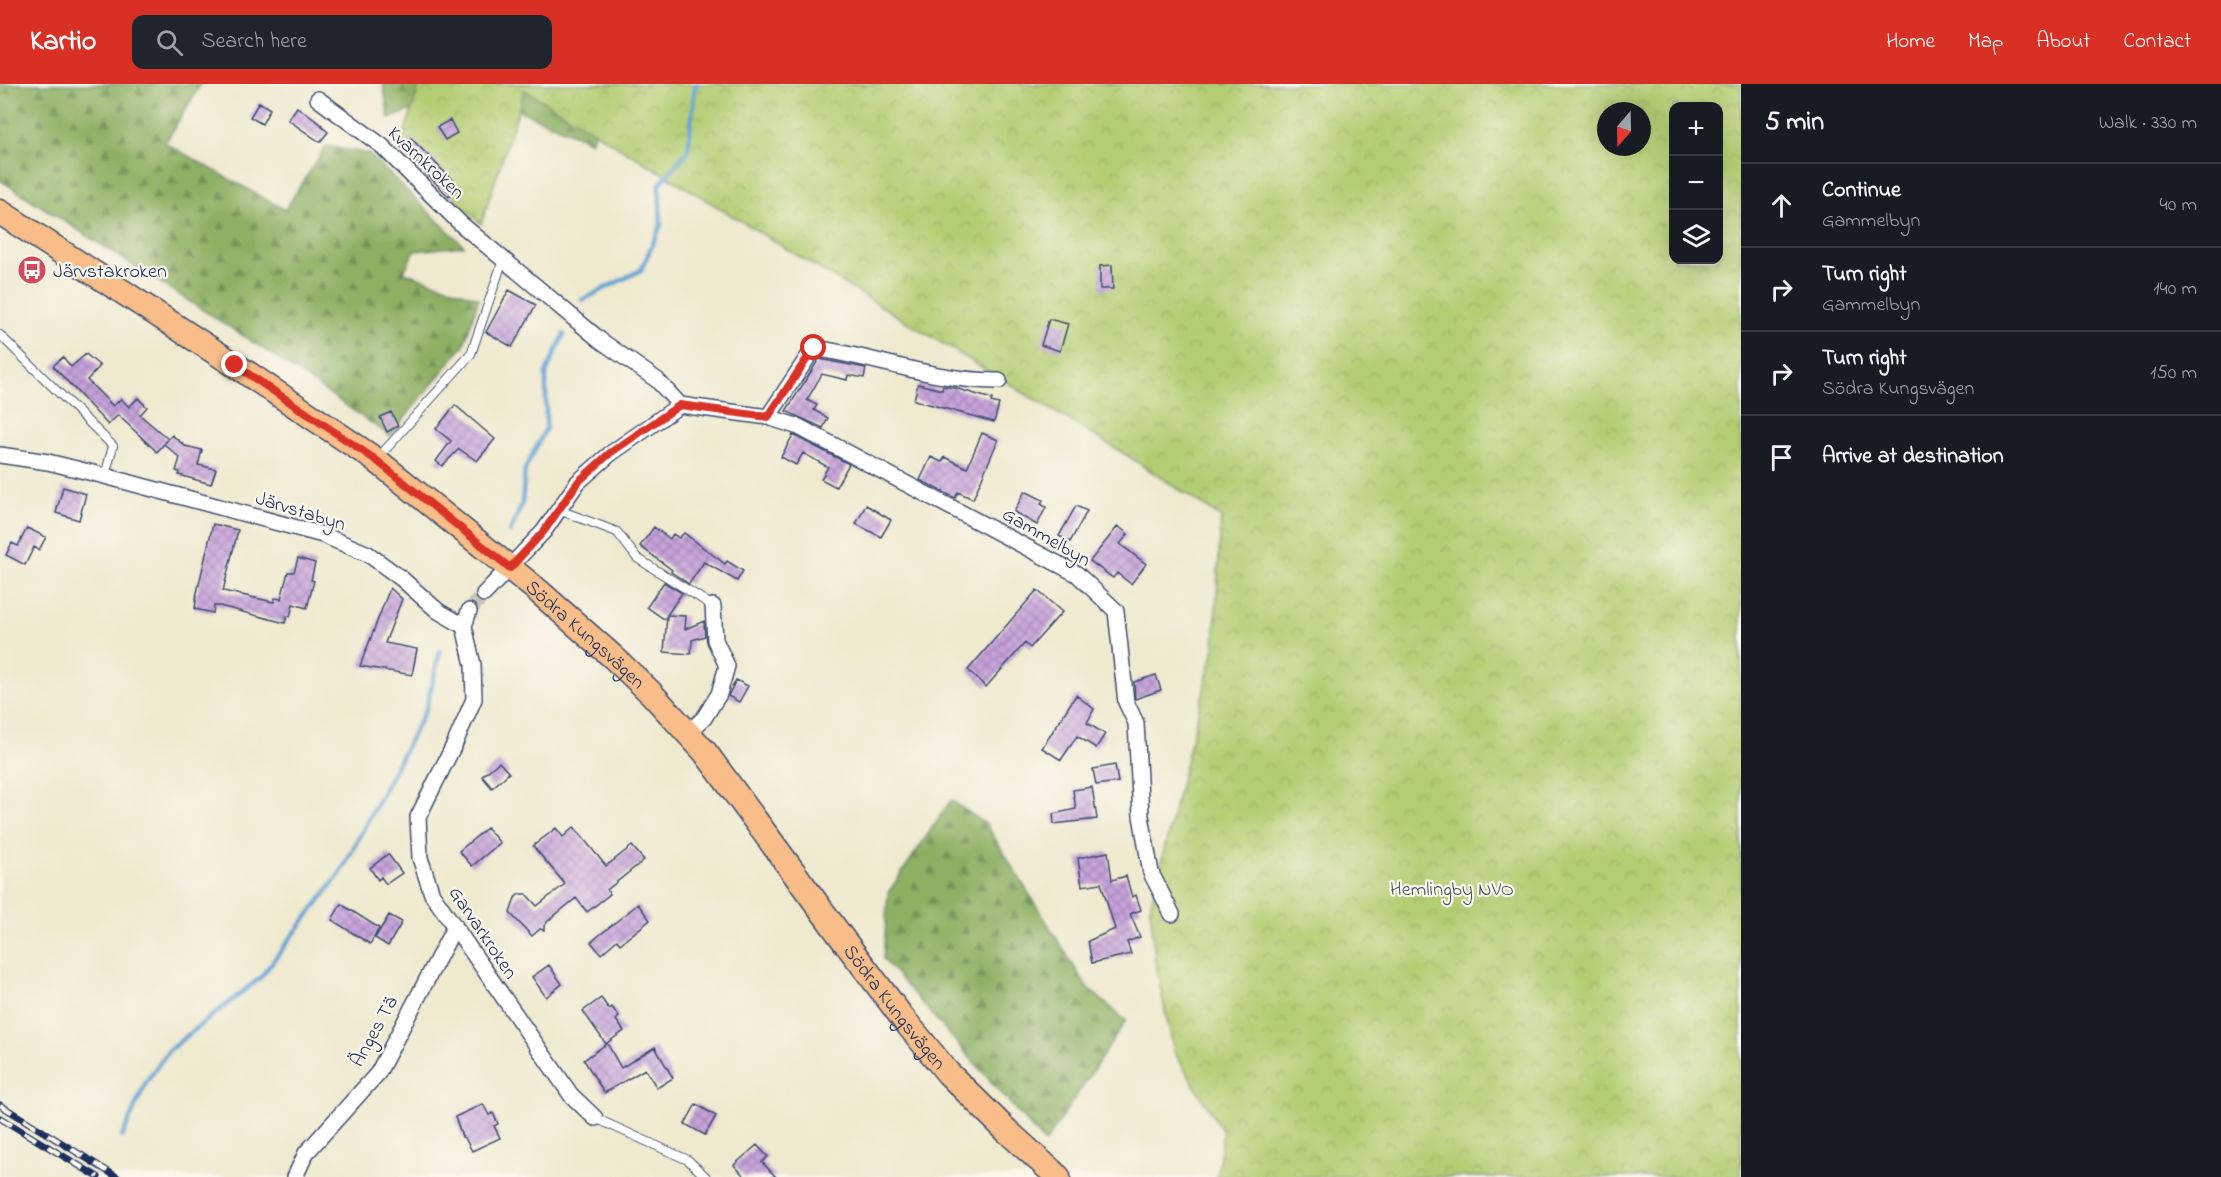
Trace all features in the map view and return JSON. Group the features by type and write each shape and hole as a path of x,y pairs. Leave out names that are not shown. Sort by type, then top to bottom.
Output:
{"main road":[{"name":"Södra Kungsvägen","path":"0,212 254,377 376,460 510,568 613,657 688,733 743,802 842,938 912,1029 957,1081 1006,1131 1058,1177"}],"street":[{"name":"Kvarnkroken","path":"318,99 382,146 461,224 600,340 657,380 680,405"},
{"path":"768,417 814,348 931,372 982,381 999,381"},
{"name":"Gammelbyn","path":"680,405 768,417 799,427 1077,574 1116,611 1126,702 1136,723 1141,816 1151,873 1172,914"},
{"path":"484,594 544,531 578,482 610,453 680,405"},
{"name":"Järvstabyn","path":"0,455 48,462 105,476 323,535 368,554 402,579 438,611 464,626"},
{"path":"688,733 704,718 719,694 727,666 715,640 713,606"},
{"path":"464,626 470,611"},
{"name":"Garvarkroken","path":"464,626 473,665 474,699 418,817 420,858 432,894 571,1095 595,1118"},
{"name":"Änges Tä","path":"295,1177 306,1153 378,1073 455,926"}],"lane":[{"path":"376,460 471,354 503,260"},
{"path":"0,335 113,446 105,476"},
{"path":"559,510 617,532 637,558 713,606"},
{"name":"Garvarkroken","path":"595,1118 688,1160 706,1177"}],"green space":[{"path":"0,84 201,84 165,143 285,210 326,146 369,154 464,246 414,251 404,272 479,298 464,345 390,436 270,353 0,180"},
{"path":"383,84 602,84 592,142 466,88 389,119"},
{"name":"Hemlingby NVO","path":"420,84 1741,84 1741,1177 1217,1177 1223,1132 1174,1052 1156,968 1150,907 1214,649 1221,517 1131,458 525,90 481,224 400,147"},
{"path":"951,800 986,824 1086,986 1126,1021 1045,1143 883,959 888,893"}],"building":[{"path":"259,102 270,109 262,124 250,117"},
{"path":"297,107 328,132 320,142 288,120"},
{"path":"450,120 457,133 445,140 437,127"},
{"path":"411,138 459,187 449,197 401,147"},
{"path":"1112,265 1113,289 1100,289 1100,266"},
{"path":"509,290 536,305 512,347 486,332"},
{"path":"1049,319 1068,324 1060,351 1041,345"},
{"path":"86,354 100,366 87,380 113,406 121,399 129,407 138,398 147,407 140,415 168,439 165,443 172,435 185,446 202,450 198,465 216,469 211,484 179,475 180,472 176,471 180,458 164,444 157,452 118,415 108,425 53,366 63,357 71,367"},
{"path":"819,359 866,368 864,378 848,375 847,380 822,374 807,400 817,405 814,410 828,418 823,428 786,411"},
{"path":"918,384 942,390 943,386 955,388 992,399 991,402 999,404 994,422 914,400"},
{"path":"455,405 495,439 477,461 459,449 442,466 436,461 451,441 436,429"},
{"path":"391,412 398,426 387,432 380,417"},
{"path":"982,433 998,440 973,499 958,492 955,498 920,480 931,457 942,462 945,457 967,468"},
{"path":"793,435 849,464 836,487 821,479 828,467 803,453 796,465 781,457"},
{"path":"63,487 86,494 79,520 56,513"},
{"path":"1025,491 1043,500 1041,504 1046,507 1037,525 1014,512"},
{"path":"866,505 891,520 881,537 856,524"},
{"path":"1076,506 1087,511 1070,542 1059,536"},
{"path":"213,524 238,530 223,591 274,602 275,598 281,599 288,572 294,572 298,558 315,563 311,580 314,581 307,608 293,604 290,617 287,616 285,623 220,606 214,606 213,613 195,609"},
{"path":"1118,526 1128,534 1120,544 1146,564 1131,584 1117,573 1113,578 1090,561"},
{"path":"654,527 670,539 673,534 679,538 684,533 725,564 727,561 743,571 737,581 704,562 689,584 640,546"},
{"path":"27,528 46,537 39,550 34,547 25,565 6,555 12,543 18,546"},
{"path":"664,582 682,593 667,615 686,616 685,629 704,621 705,636 692,640 691,654 664,652 667,616 664,619 647,607"},
{"path":"390,588 402,599 385,643 417,649 412,675 360,666"},
{"path":"1037,590 1062,612 1030,648 1025,643 986,687 968,670"},
{"path":"1156,675 1161,690 1135,699 1134,682"},
{"path":"736,680 748,686 739,702 728,696"},
{"path":"1076,695 1094,709 1087,723 1105,734 1096,748 1077,736 1061,760 1042,748"},
{"path":"499,762 509,773 492,788 482,776"},
{"path":"1115,765 1118,782 1096,785 1093,769"},
{"path":"1092,787 1097,819 1054,824 1053,814 1076,809 1073,790"},
{"path":"574,827 606,866 632,846 644,860 607,890 610,894 587,912 576,898 548,921 544,930 540,929 532,936 510,913 515,898 519,894 526,894 537,906 565,884 533,846 556,828 563,837"},
{"path":"487,828 500,843 472,866 459,851"},
{"path":"1108,852 1112,880 1126,876 1132,897 1136,895 1141,910 1130,914 1140,937 1127,942 1131,954 1092,963 1088,941 1115,929 1101,883 1082,886 1078,858"},
{"path":"388,854 402,873 386,884 381,877 378,880 370,868"},
{"path":"341,904 379,928 370,944 332,920"},
{"path":"638,904 650,920 620,944 617,940 601,954 591,942"},
{"path":"389,915 402,922 388,946 375,938"},
{"path":"549,965 562,984 546,997 532,977"},
{"path":"601,998 619,1017 616,1020 624,1031 607,1043 621,1068 655,1047 673,1078 657,1088 645,1069 604,1093 584,1060 606,1044 583,1011"},
{"path":"483,1104 489,1115 493,1113 498,1124 494,1126 500,1138 472,1151 465,1138 462,1137 455,1117"},
{"path":"696,1104 716,1116 705,1135 685,1124"},
{"path":"757,1145 768,1157 762,1162 776,1177 745,1177 734,1165"}],"waterway":[{"path":"582,300 641,270 661,225 659,185 688,151 697,84"},
{"path":"510,532 522,504 525,469 546,428 546,373 564,334"},
{"path":"122,1137 146,1082 169,1050 260,978 340,874 426,709 440,651"}],"tunnel":[{"path":"469,611 484,594"}],"railway":[{"path":"0,1105 117,1177"},
{"path":"0,1118 98,1177"}],"place":[{"name":"Järvstakroken","path":"32,270"}],"route":[{"path":"235,365 376,460 510,568 544,531 578,482 610,453 680,405 768,417 814,348"}]}
